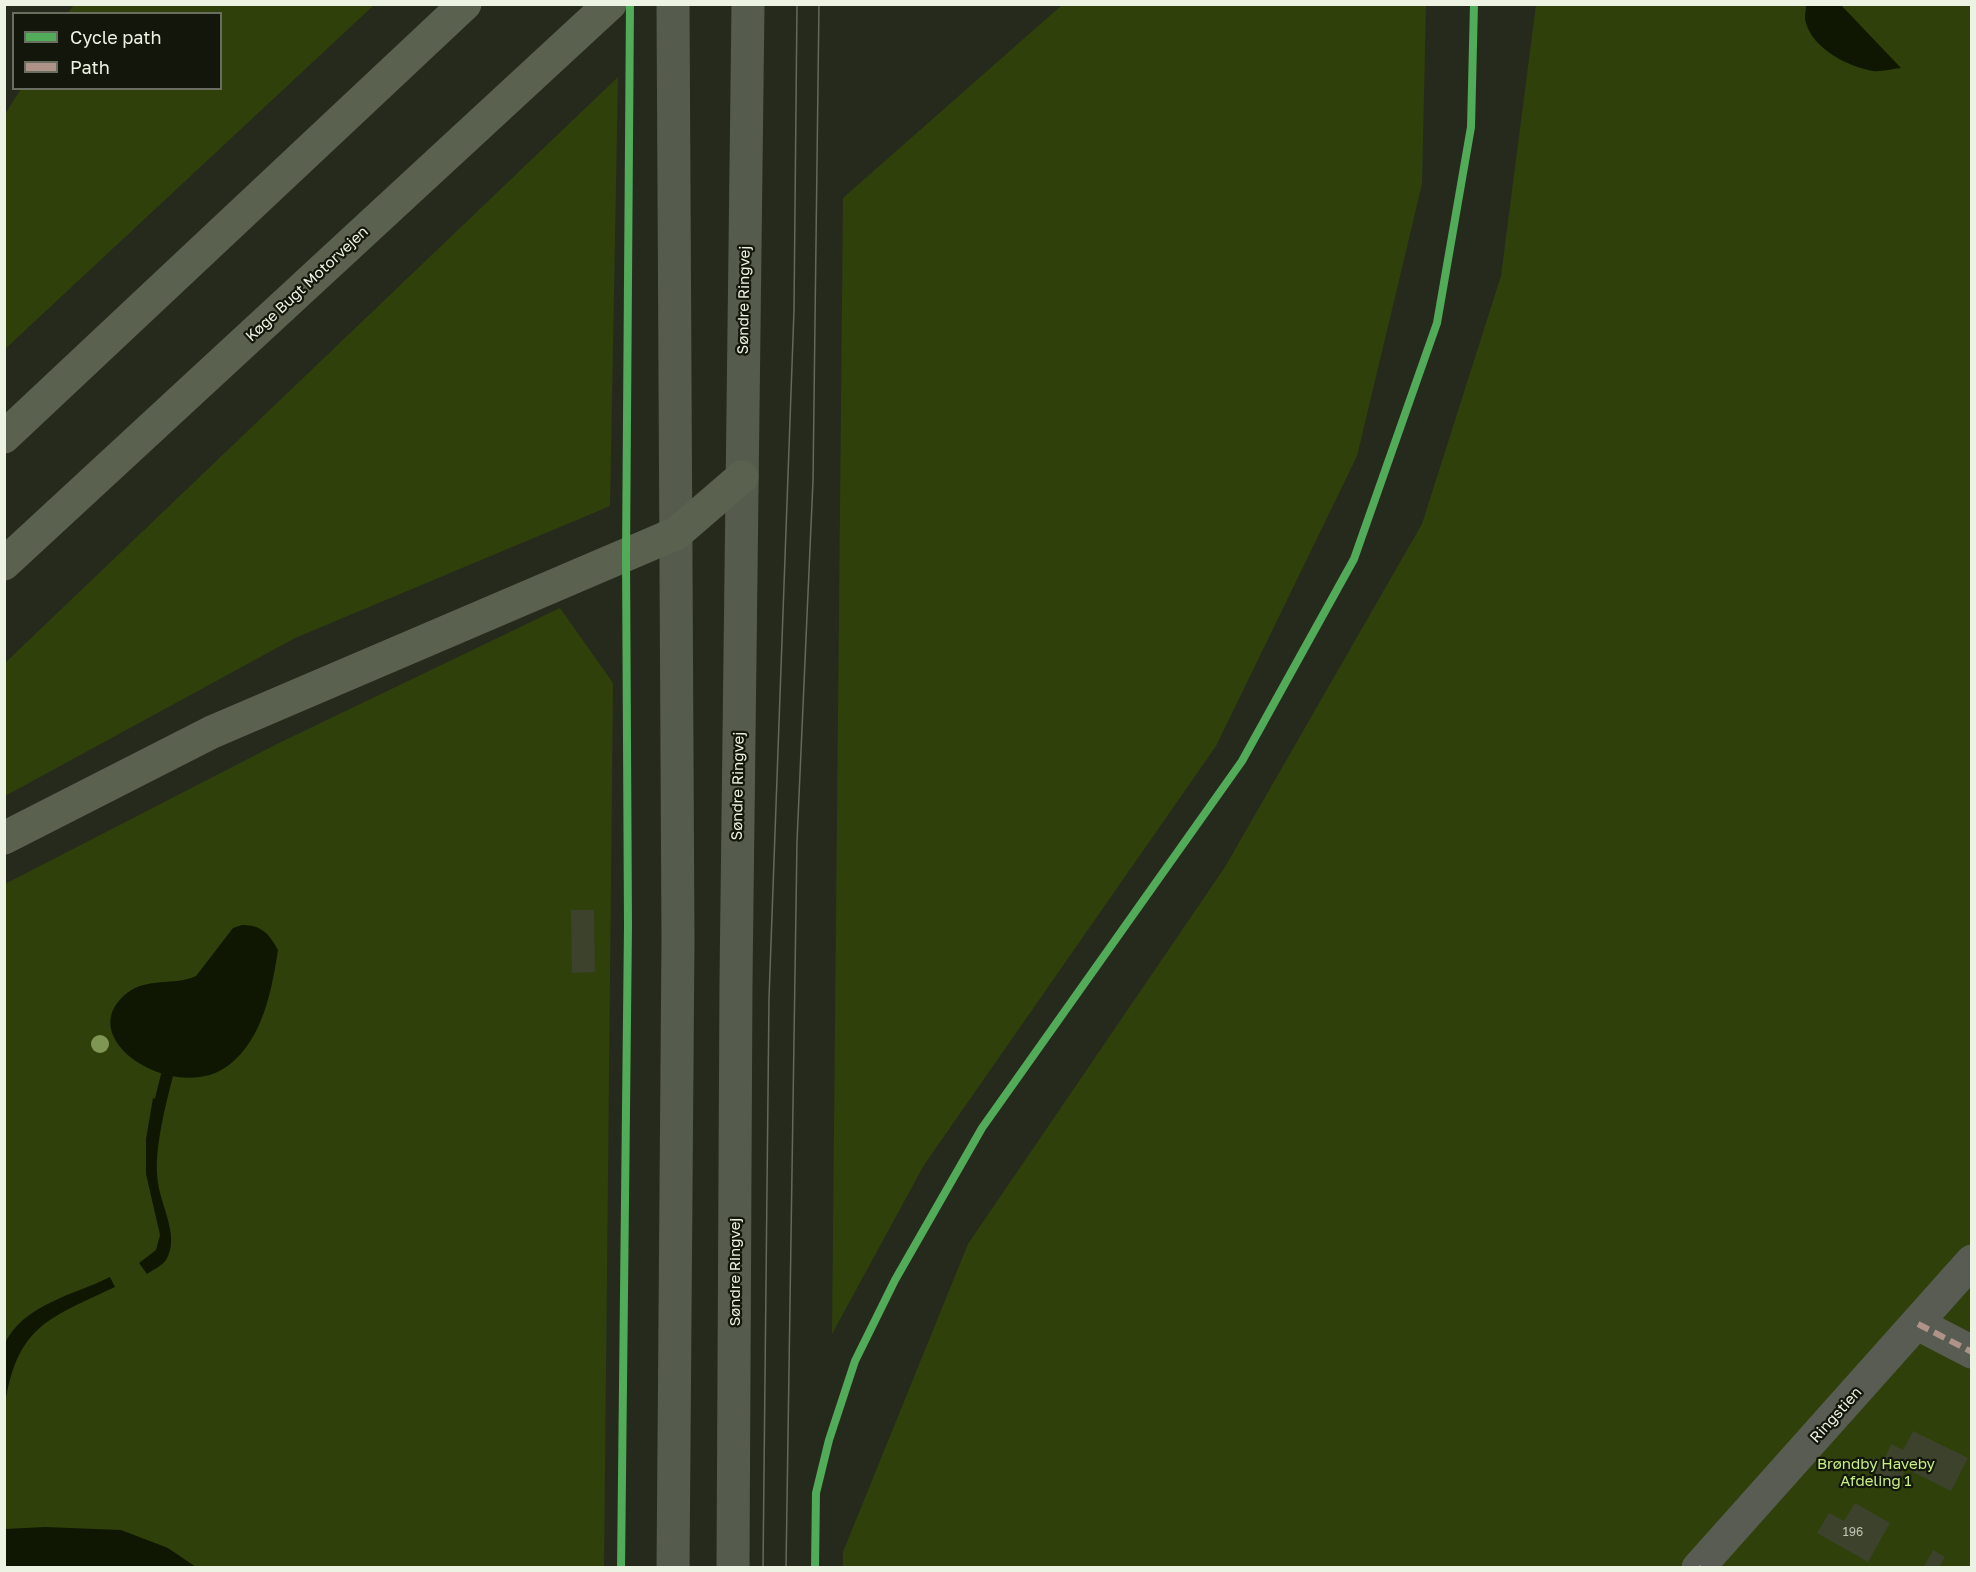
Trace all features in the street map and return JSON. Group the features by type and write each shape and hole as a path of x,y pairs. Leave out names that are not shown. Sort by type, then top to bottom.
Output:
{"highway":[{"path":"4,437 465,4"},
{"name":"Køge Bugt Motorvejen","path":"4,564 610,4"},
{"path":"4,838 212,732 677,533 742,477"}],"main road":[{"path":"673,4 677,533 673,1568"},
{"name":"Søndre Ringvej","path":"733,1568 736,980 748,4"}],"street":[{"name":"Ringstien","path":"1699,1567 1918,1324 1971,1261"},
{"path":"1918,1324 1971,1352"}],"green space":[{"path":"74,5 374,5 5,349 5,114 20,90 222,90 222,12 69,12"},
{"path":"1062,5 1426,5 1422,184 1357,456 1216,746 924,1165 832,1334 843,198"},
{"name":"Brøndby Haveby Afdeling 1","path":"1536,5 1971,5 1971,1567 843,1568 843,1552 968,1244 1225,867 1422,524 1501,276"},
{"path":"618,77 610,506 295,638 5,796 5,663"},
{"path":"560,608 613,683 604,1567 5,1568 5,884 277,744"}],"shaded area":[{"path":"1806,5 1841,5 1901,68 1873,71 1843,61 1833,55 1816,41 1810,32 1805,21"},
{"path":"242,925 264,931 278,950 273,981 264,1012 250,1042 241,1054 229,1065 207,1076 183,1078 159,1072 137,1062 120,1047 111,1029 113,1011 127,993 135,988 196,976 233,928"},
{"path":"153,1098 166,1103 159,1143 157,1173 170,1229 171,1247 167,1259 147,1274 139,1263 156,1250 160,1235 146,1174 146,1139"},
{"path":"110,1277 115,1287 54,1317 28,1341 10,1379 5,1405 4,1345 13,1331 36,1310"},
{"path":"45,1527 121,1530 168,1548 196,1567 5,1567 5,1529"}],"building":[{"path":"571,910 594,910 595,972 572,973"},
{"path":"1913,1431 1968,1458 1951,1491 1885,1458 1891,1444 1903,1450"},
{"path":"1874,1458 1904,1472 1899,1484 1868,1470"},
{"path":"1855,1503 1890,1523 1868,1562 1817,1533 1829,1513 1844,1521"},
{"path":"1933,1550 1945,1557 1939,1568 1923,1568"}],"waterway":[{"path":"157,1115 167,1075"}],"tram line":[{"path":"763,1568 769,998 794,310 797,4"},
{"path":"786,1568 797,841 813,481 819,4"}],"marked path":[{"path":"1918,1324 1972,1352"}],"cycle path":[{"path":"621,1568 628,926 626,556 630,4"},
{"path":"815,1568 816,1493 829,1440 855,1361 895,1280 982,1128 1242,761 1354,559 1437,323 1471,127 1474,4"}]}
